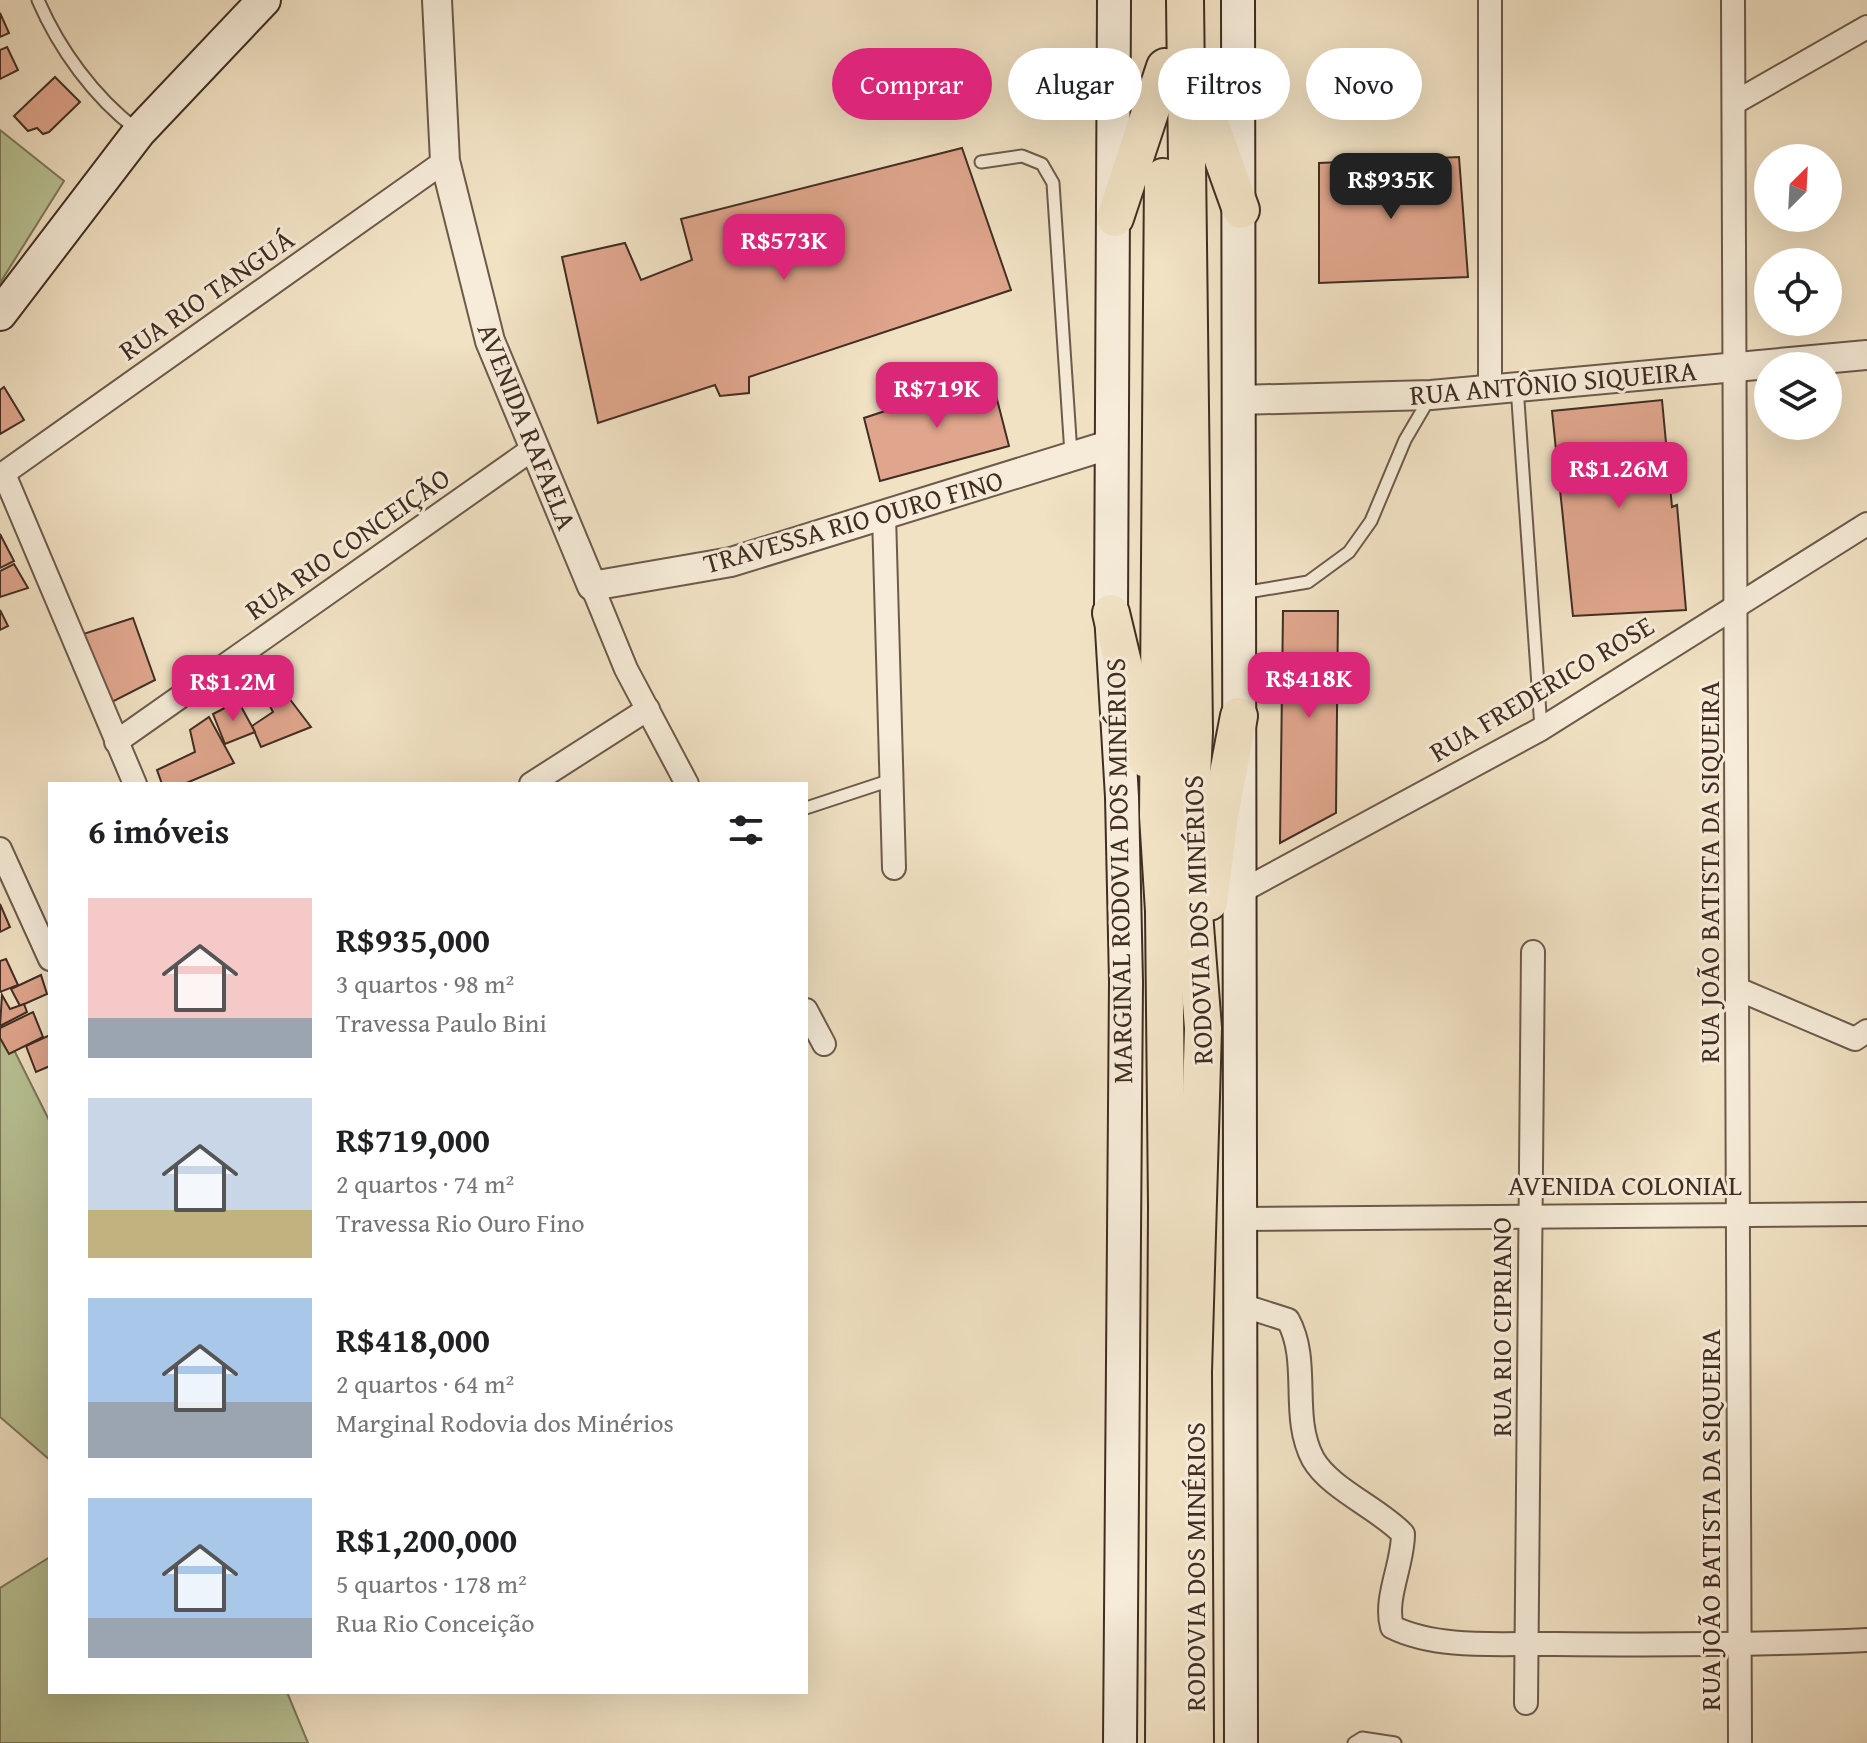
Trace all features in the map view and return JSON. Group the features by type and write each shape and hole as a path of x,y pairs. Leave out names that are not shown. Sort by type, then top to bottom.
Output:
{"main road":[{"path":"0,314 139,132 264,0"},
{"name":"MARGINAL RODOVIA DOS MINÉRIOS","path":"1114,0 1111,613 1122,797 1126,982 1120,1743"},
{"name":"RODOVIA DOS MINÉRIOS","path":"1166,0 1173,48"},
{"name":"RODOVIA DOS MINÉRIOS","path":"1177,48 1185,0"},
{"path":"1238,0 1241,210 1238,400 1241,593 1241,1743"},
{"path":"1115,218 1158,105"},
{"name":"RODOVIA DOS MINÉRIOS","path":"1164,1743 1167,1206 1164,911 1158,809 1174,120"},
{"name":"RODOVIA DOS MINÉRIOS","path":"1177,120 1194,716 1189,849 1202,996 1193,1372 1195,1743"},
{"path":"1201,120 1241,210"},
{"path":"1111,613 1158,809"},
{"path":"1202,996 1220,815 1239,716"}],"street":[{"name":"AVENIDA RAFAELA","path":"437,0 445,161 490,341 626,669 686,782"},
{"path":"1490,0 1504,387"},
{"name":"RUA JOÃO BATISTA DA SIQUEIRA","path":"1733,0 1740,990 1740,1743"},
{"path":"1734,103 1867,27"},
{"name":"RUA RIO TANGUÁ","path":"2,475 445,161"},
{"name":"RUA ANTÔNIO SIQUEIRA","path":"1238,400 1431,395 1867,355"},
{"name":"TRAVESSA RIO OURO FINO","path":"592,586 731,562 1071,454 1112,444"},
{"name":"RUA RIO CONCEIÇÃO","path":"116,742 534,448"},
{"path":"2,475 134,782"},
{"path":"884,515 894,868"},
{"name":"RUA FREDERICO ROSE","path":"1240,892 1541,729 1867,524"},
{"path":"534,782 648,709"},
{"path":"0,849 48,955"},
{"name":"RUA RIO CIPRIANO","path":"1526,1703 1533,952"},
{"path":"1740,990 1863,1038"},
{"path":"808,1014 824,1044"},
{"name":"AVENIDA COLONIAL","path":"1240,1219 1867,1214"},
{"path":"1241,1305 1288,1320 1298,1339 1302,1422 1313,1460 1351,1495 1403,1534 1403,1550 1389,1615 1392,1627 1416,1639 1528,1643 1738,1646 1867,1640"}],"lane":[{"path":"38,0 47,20 104,104 139,132"},
{"path":"981,162 1022,156 1042,164 1053,183 1071,454"},
{"path":"1504,387 1541,729"},
{"path":"1241,593 1308,582 1349,552 1371,521 1405,440 1431,395"},
{"path":"808,807 891,780"},
{"path":"1354,1743 1362,1738 1395,1743"}],"green space":[{"path":"0,130 64,181 0,283"},
{"path":"0,1022 48,1118 48,1458 0,1417"},
{"path":"48,1558 48,1694 288,1694 308,1743 0,1743 0,1588"}],"building":[{"path":"0,13 9,33 0,37"},
{"path":"7,47 18,70 0,79 0,50"},
{"path":"55,77 80,102 49,132 43,134 37,128 28,131 14,116"},
{"path":"962,148 1011,290 749,377 749,393 720,396 715,385 598,423 562,257 625,243 641,280 692,260 681,219"},
{"path":"1459,157 1468,277 1319,283 1319,163"},
{"path":"991,376 1009,446 880,481 864,418"},
{"path":"4,387 24,420 0,434 0,390"},
{"path":"1662,400 1672,507 1677,505 1686,610 1573,616 1552,411"},
{"path":"0,534 14,561 0,568"},
{"path":"14,564 28,588 0,597 0,571"},
{"path":"0,610 8,626 0,630"},
{"path":"1283,611 1338,611 1336,813 1280,843"},
{"path":"133,618 155,680 110,703 80,635"},
{"path":"279,685 311,727 261,747 252,726 273,712 265,697"},
{"path":"238,701 255,732 225,744 213,714"},
{"path":"209,717 234,763 189,782 161,782 157,770 195,752 190,730"},
{"path":"0,904 10,927 0,932"},
{"path":"6,959 18,985 0,992 0,961"},
{"path":"41,975 47,994 20,1006 11,989"},
{"path":"2,995 10,1009 24,1004 27,1012 0,1026"},
{"path":"33,1012 43,1037 9,1054 0,1038 0,1028"},
{"path":"48,1036 48,1067 36,1072 26,1046"}]}
